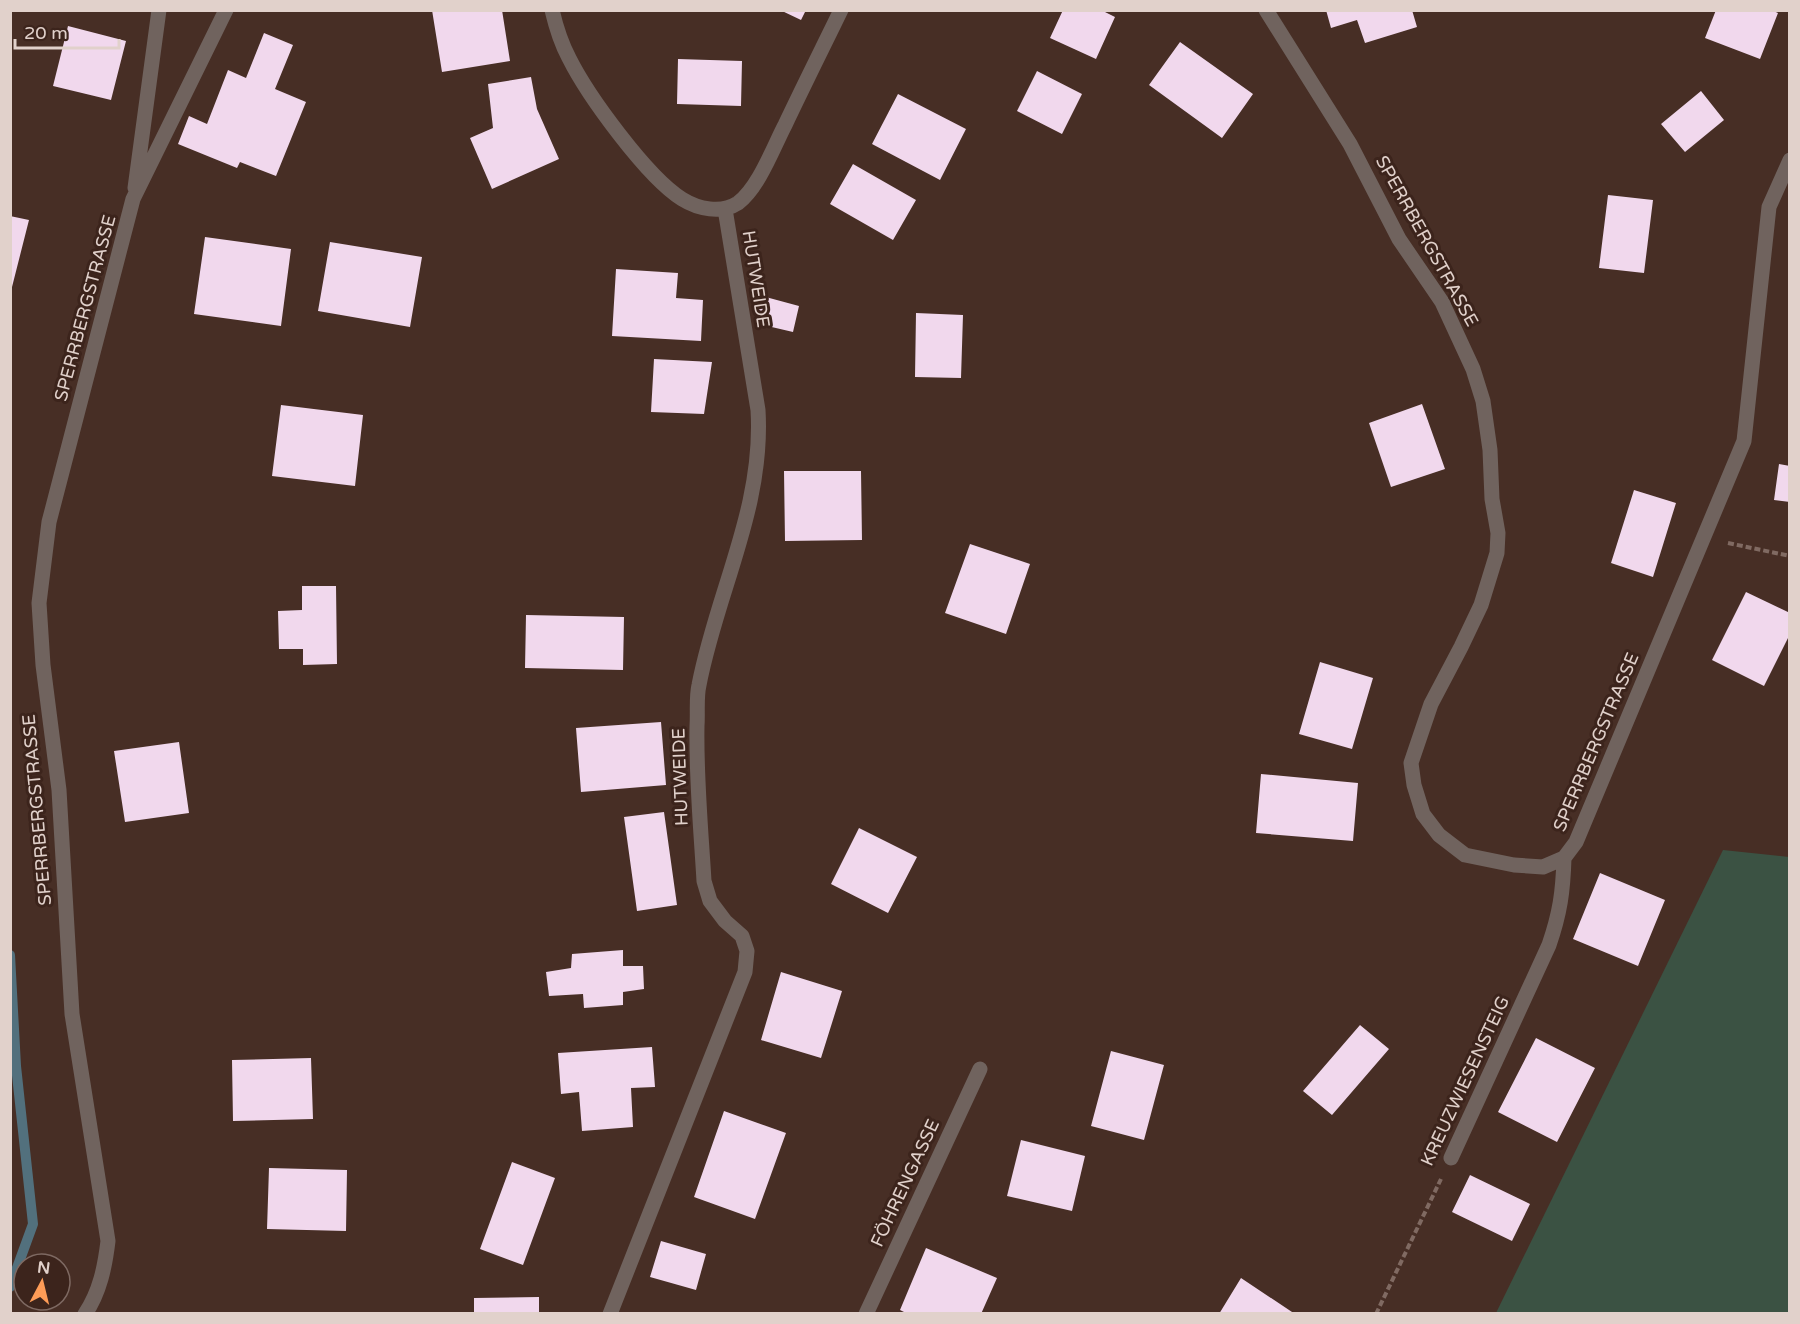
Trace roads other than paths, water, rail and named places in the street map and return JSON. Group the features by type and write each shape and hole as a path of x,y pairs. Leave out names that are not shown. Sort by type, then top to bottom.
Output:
{"street":[{"name":"SPERRBERGSTRASSE","path":"85,1314 92,1304 104,1267 108,1241 72,1014 59,790 43,665 39,603 49,522 133,199 159,10"},
{"name":"SPERRBERGSTRASSE","path":"133,199 226,10"},
{"path":"552,10 557,30 569,58 591,95 636,154 681,198 696,207 725,209 739,202 760,175 841,10"},
{"name":"SPERRBERGSTRASSE","path":"1266,10 1350,144 1399,239 1442,302 1473,369 1483,401 1490,450 1492,499 1498,533 1497,553 1481,605 1431,704 1411,763 1414,785 1423,814 1439,835 1465,855 1514,865 1543,867 1564,858 1576,842 1744,441 1769,207 1790,160"},
{"name":"HUTWEIDE","path":"610,1314 745,972 747,951 742,936 725,921 710,901 704,881 697,749 698,688 719,607 740,545 758,460 758,410 725,209"},
{"name":"KREUZWIESENSTEIG","path":"1451,1158 1549,945 1559,916 1563,894 1564,858"},
{"name":"FÖHRENGASSE","path":"866,1314 980,1070"}],"waterway":[{"path":"10,955 16,1066 33,1224 10,1287"}]}
